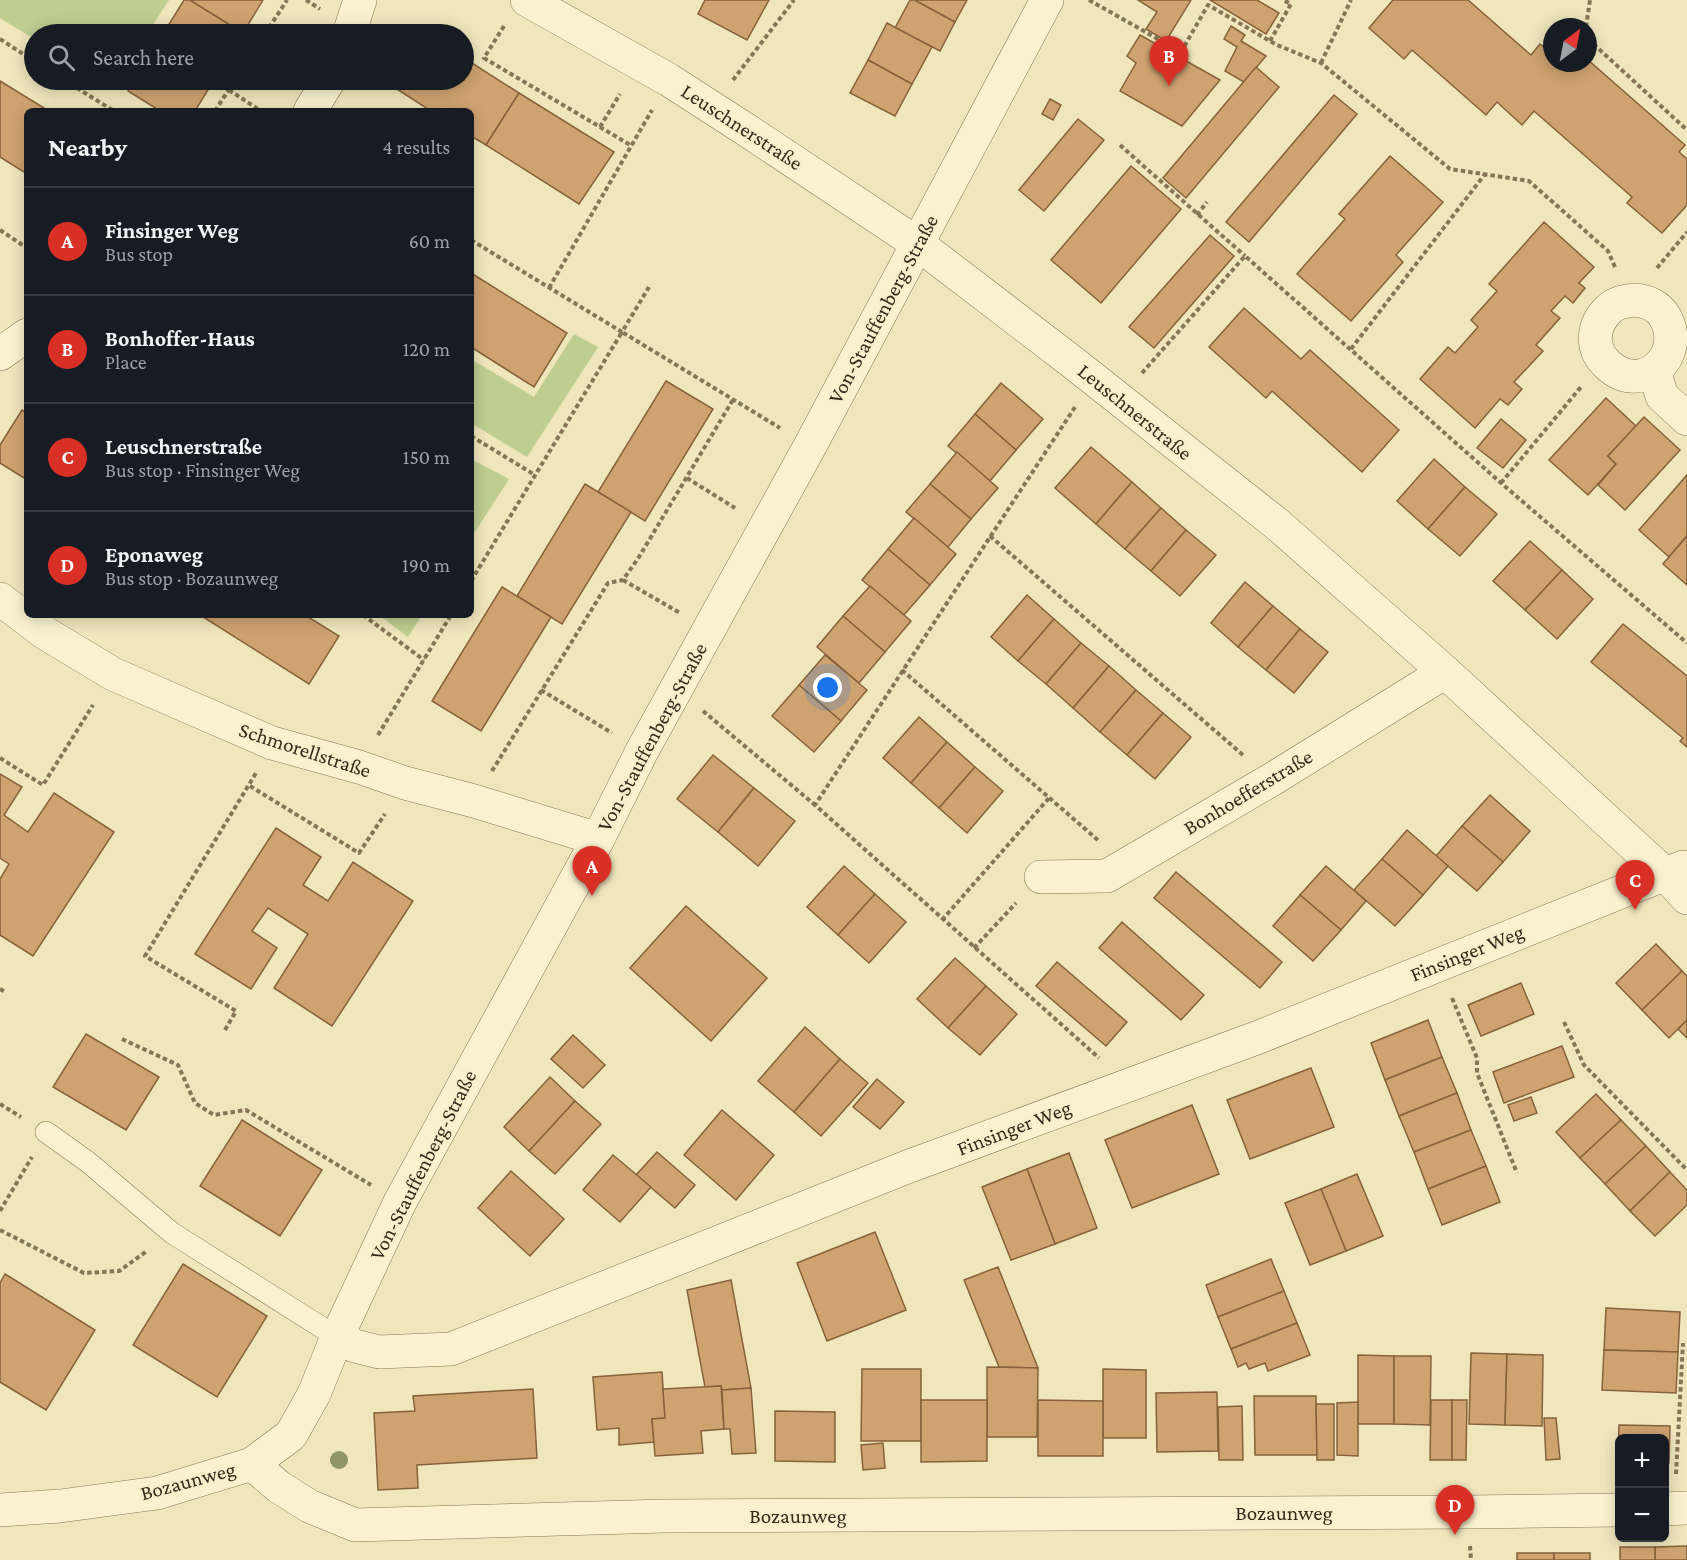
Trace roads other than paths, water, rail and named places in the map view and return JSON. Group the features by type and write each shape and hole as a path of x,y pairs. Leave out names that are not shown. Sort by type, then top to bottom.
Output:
{"street":[{"path":"352,24 360,0"},
{"name":"Von-Stauffenberg-Straße","path":"252,1464 291,1435 314,1394 337,1337 400,1202 598,839 642,751 810,446 1047,0"},
{"name":"Leuschnerstraße","path":"517,10 669,80 918,244 1277,524 1676,870 1687,898"},
{"path":"312,108 324,90"},
{"path":"1629,301 1644,301 1663,313 1670,325 1671,348 1667,358 1654,371 1634,376 1622,374 1612,369 1603,360 1597,350 1594,336 1609,308 1629,301"},
{"path":"0,354 24,337"},
{"path":"1654,371 1662,396 1687,419"},
{"name":"Schmorellstraße","path":"0,599 24,617"},
{"name":"Schmorellstraße","path":"25,618 45,633 113,674 272,743 598,839"},
{"name":"Bonhoefferstraße","path":"1041,877 1107,876 1271,780 1445,672"},
{"name":"Finsinger Weg","path":"337,1337 355,1346 379,1352 451,1349 908,1167 1259,1037 1676,870"},
{"name":"Bozaunweg","path":"0,1510 60,1506 157,1493 252,1464 279,1487 309,1506 356,1525 677,1516 1469,1512 1615,1509"}],"lane":[{"path":"46,1132 88,1162 172,1233 337,1337"}],"place":[{"name":"Bonhoffer-Haus","path":"1169,86"},
{"name":"Finsinger Weg","path":"592,896"},
{"name":"Leuschnerstraße","path":"1635,910"},
{"name":"Eponaweg","path":"1455,1535"}]}
